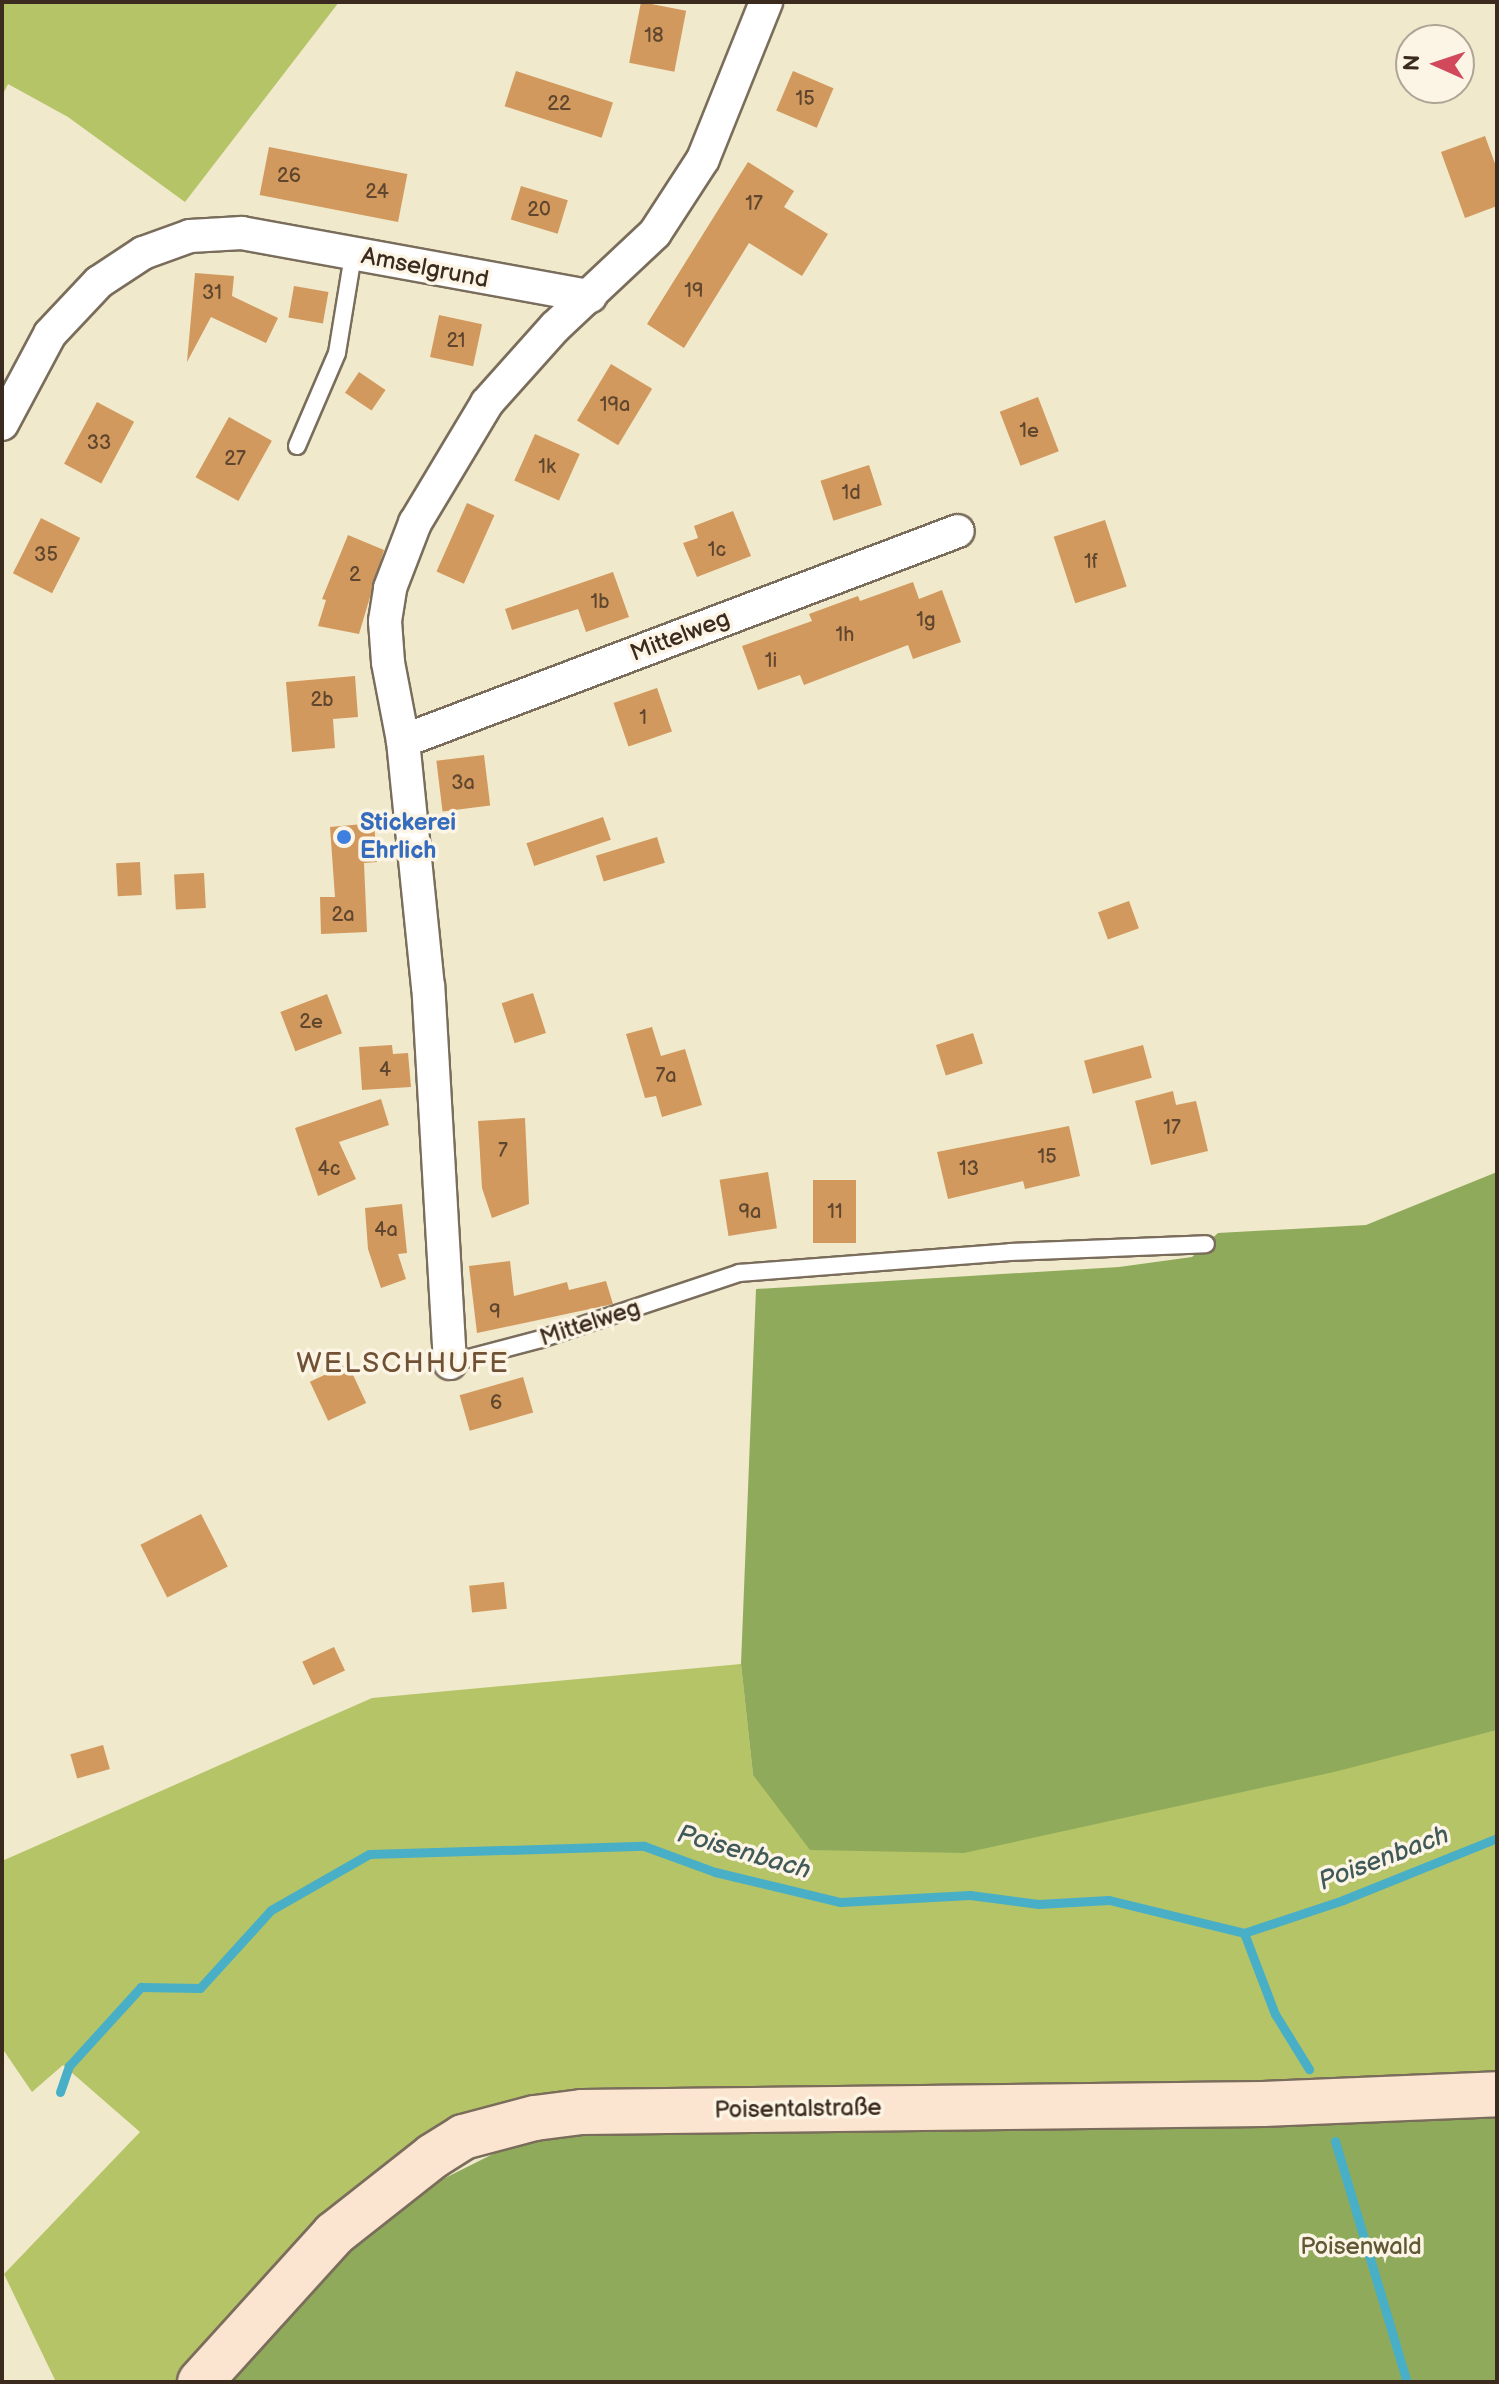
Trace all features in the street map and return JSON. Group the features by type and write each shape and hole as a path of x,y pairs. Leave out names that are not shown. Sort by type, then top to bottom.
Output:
{"main road":[{"name":"Poisentalstraße","path":"200,2382 334,2234 408,2175 463,2137 535,2118 582,2112 1263,2104 1497,2094"}],"street":[{"path":"590,296 655,233 703,159 766,2"},
{"name":"Amselgrund","path":"2,424 50,334 99,282 143,253 190,236 242,233 590,296"},
{"name":"Mittelweg","path":"450,1363 428,987 403,741 385,621 390,588 415,523 487,403 519,364 590,296"},
{"name":"Mittelweg","path":"403,741 958,531"}],"lane":[{"path":"297,446 322,397 337,353 353,255"},
{"name":"Mittelweg","path":"450,1363 541,1339 739,1273 1010,1252 1206,1244"}],"green space":[{"path":"2,2 339,2 185,202 68,117 8,84 2,96"},
{"path":"1497,1172 1497,1730 1334,1772 964,1853 810,1850 753,1775 741,1664 756,1289 1119,1267 1192,1257 1218,1233 1366,1225"},
{"path":"741,1664 753,1775 1192,1800 1497,1730 1497,2082 454,2120 359,2185 277,2264 175,2382 56,2382 4,2274 140,2132 63,2065 32,2092 2,2048 2,1861 372,1698"},
{"name":"Poisenwald","path":"1497,2111 1497,2382 224,2382 305,2290 405,2198 541,2130"}],"building":[{"path":"641,2 686,11 674,72 629,63"},
{"path":"516,71 613,103 602,138 505,106"},
{"path":"793,71 834,88 817,128 776,111"},
{"path":"1485,136 1497,169 1497,206 1465,218 1441,152"},
{"path":"269,147 407,174 398,222 260,195"},
{"path":"748,162 794,191 784,207 828,234 802,276 749,243 684,348 647,324"},
{"path":"521,186 568,200 558,234 511,219"},
{"path":"195,273 234,276 232,296 278,318 266,343 211,317 187,362"},
{"path":"294,286 328,292 323,324 288,318"},
{"path":"439,315 482,324 473,366 430,357"},
{"path":"611,364 652,389 618,445 577,421"},
{"path":"359,372 386,390 372,411 345,393"},
{"path":"1038,397 1059,451 1021,466 1000,412"},
{"path":"97,402 134,422 101,484 64,464"},
{"path":"229,417 272,441 238,501 196,477"},
{"path":"535,434 580,454 559,501 514,481"},
{"path":"869,465 882,505 833,521 820,481"},
{"path":"467,503 494,515 464,584 436,572"},
{"path":"733,511 751,556 697,577 683,543 698,538 694,526"},
{"path":"41,518 80,538 52,593 13,573"},
{"path":"1105,520 1127,587 1075,603 1054,537"},
{"path":"348,535 384,550 359,634 318,626 326,600 322,599"},
{"path":"613,572 629,617 586,632 578,609 512,630 505,609"},
{"path":"913,582 919,599 942,590 961,642 913,659 908,645 804,685 800,675 758,690 742,646 812,621 809,614 858,596 860,601"},
{"path":"355,676 358,717 333,719 335,748 292,752 286,682"},
{"path":"657,688 672,731 628,746 614,703"},
{"path":"484,755 490,806 443,811 436,761"},
{"path":"603,817 611,840 534,866 526,843"},
{"path":"374,823 377,862 364,863 367,932 321,934 320,897 335,897 330,827"},
{"path":"657,837 665,863 604,882 596,856"},
{"path":"140,862 142,895 118,896 116,863"},
{"path":"204,873 206,908 176,910 174,875"},
{"path":"1129,901 1139,928 1108,940 1098,912"},
{"path":"533,993 546,1033 515,1043 502,1003"},
{"path":"327,994 342,1033 295,1051 280,1012"},
{"path":"652,1027 661,1056 685,1049 702,1105 662,1117 656,1096 645,1098 626,1034"},
{"path":"973,1033 983,1063 946,1075 936,1045"},
{"path":"392,1045 393,1054 408,1053 411,1087 362,1090 359,1047"},
{"path":"1143,1045 1152,1078 1093,1094 1084,1061"},
{"path":"1173,1091 1176,1105 1196,1101 1208,1151 1151,1165 1135,1101"},
{"path":"381,1099 389,1125 339,1142 356,1179 318,1196 295,1128"},
{"path":"525,1118 529,1204 492,1218 482,1188 478,1121"},
{"path":"1069,1126 1080,1176 1025,1189 1023,1181 948,1199 937,1152"},
{"path":"768,1172 777,1228 729,1236 720,1180"},
{"path":"813,1180 856,1180 856,1243 813,1243"},
{"path":"402,1204 407,1253 398,1254 406,1279 381,1288 368,1249 365,1208"},
{"path":"510,1261 514,1296 567,1282 569,1290 606,1281 613,1304 477,1333 469,1266"},
{"path":"348,1364 366,1403 328,1421 310,1382"},
{"path":"523,1377 533,1413 470,1431 460,1395"},
{"path":"201,1514 228,1567 167,1597 140,1545"},
{"path":"504,1582 507,1609 472,1613 469,1586"},
{"path":"334,1647 345,1671 313,1685 302,1662"},
{"path":"103,1745 110,1769 77,1778 70,1754"}],"waterway":[{"name":"Poisenbach","path":"60,2092 69,2066 141,1987 200,1988 271,1910 369,1854 644,1846 715,1872 840,1902 970,1895 1038,1904 1109,1900 1244,1933 1343,1900 1497,1838"},
{"path":"1244,1933 1275,2014 1309,2069"},
{"path":"1335,2141 1407,2382"}],"place":[{"name":"Stickerei Ehrlich","path":"344,837"}],"district":[{"name":"WELSCHHUFE","path":"403,1364"}]}
